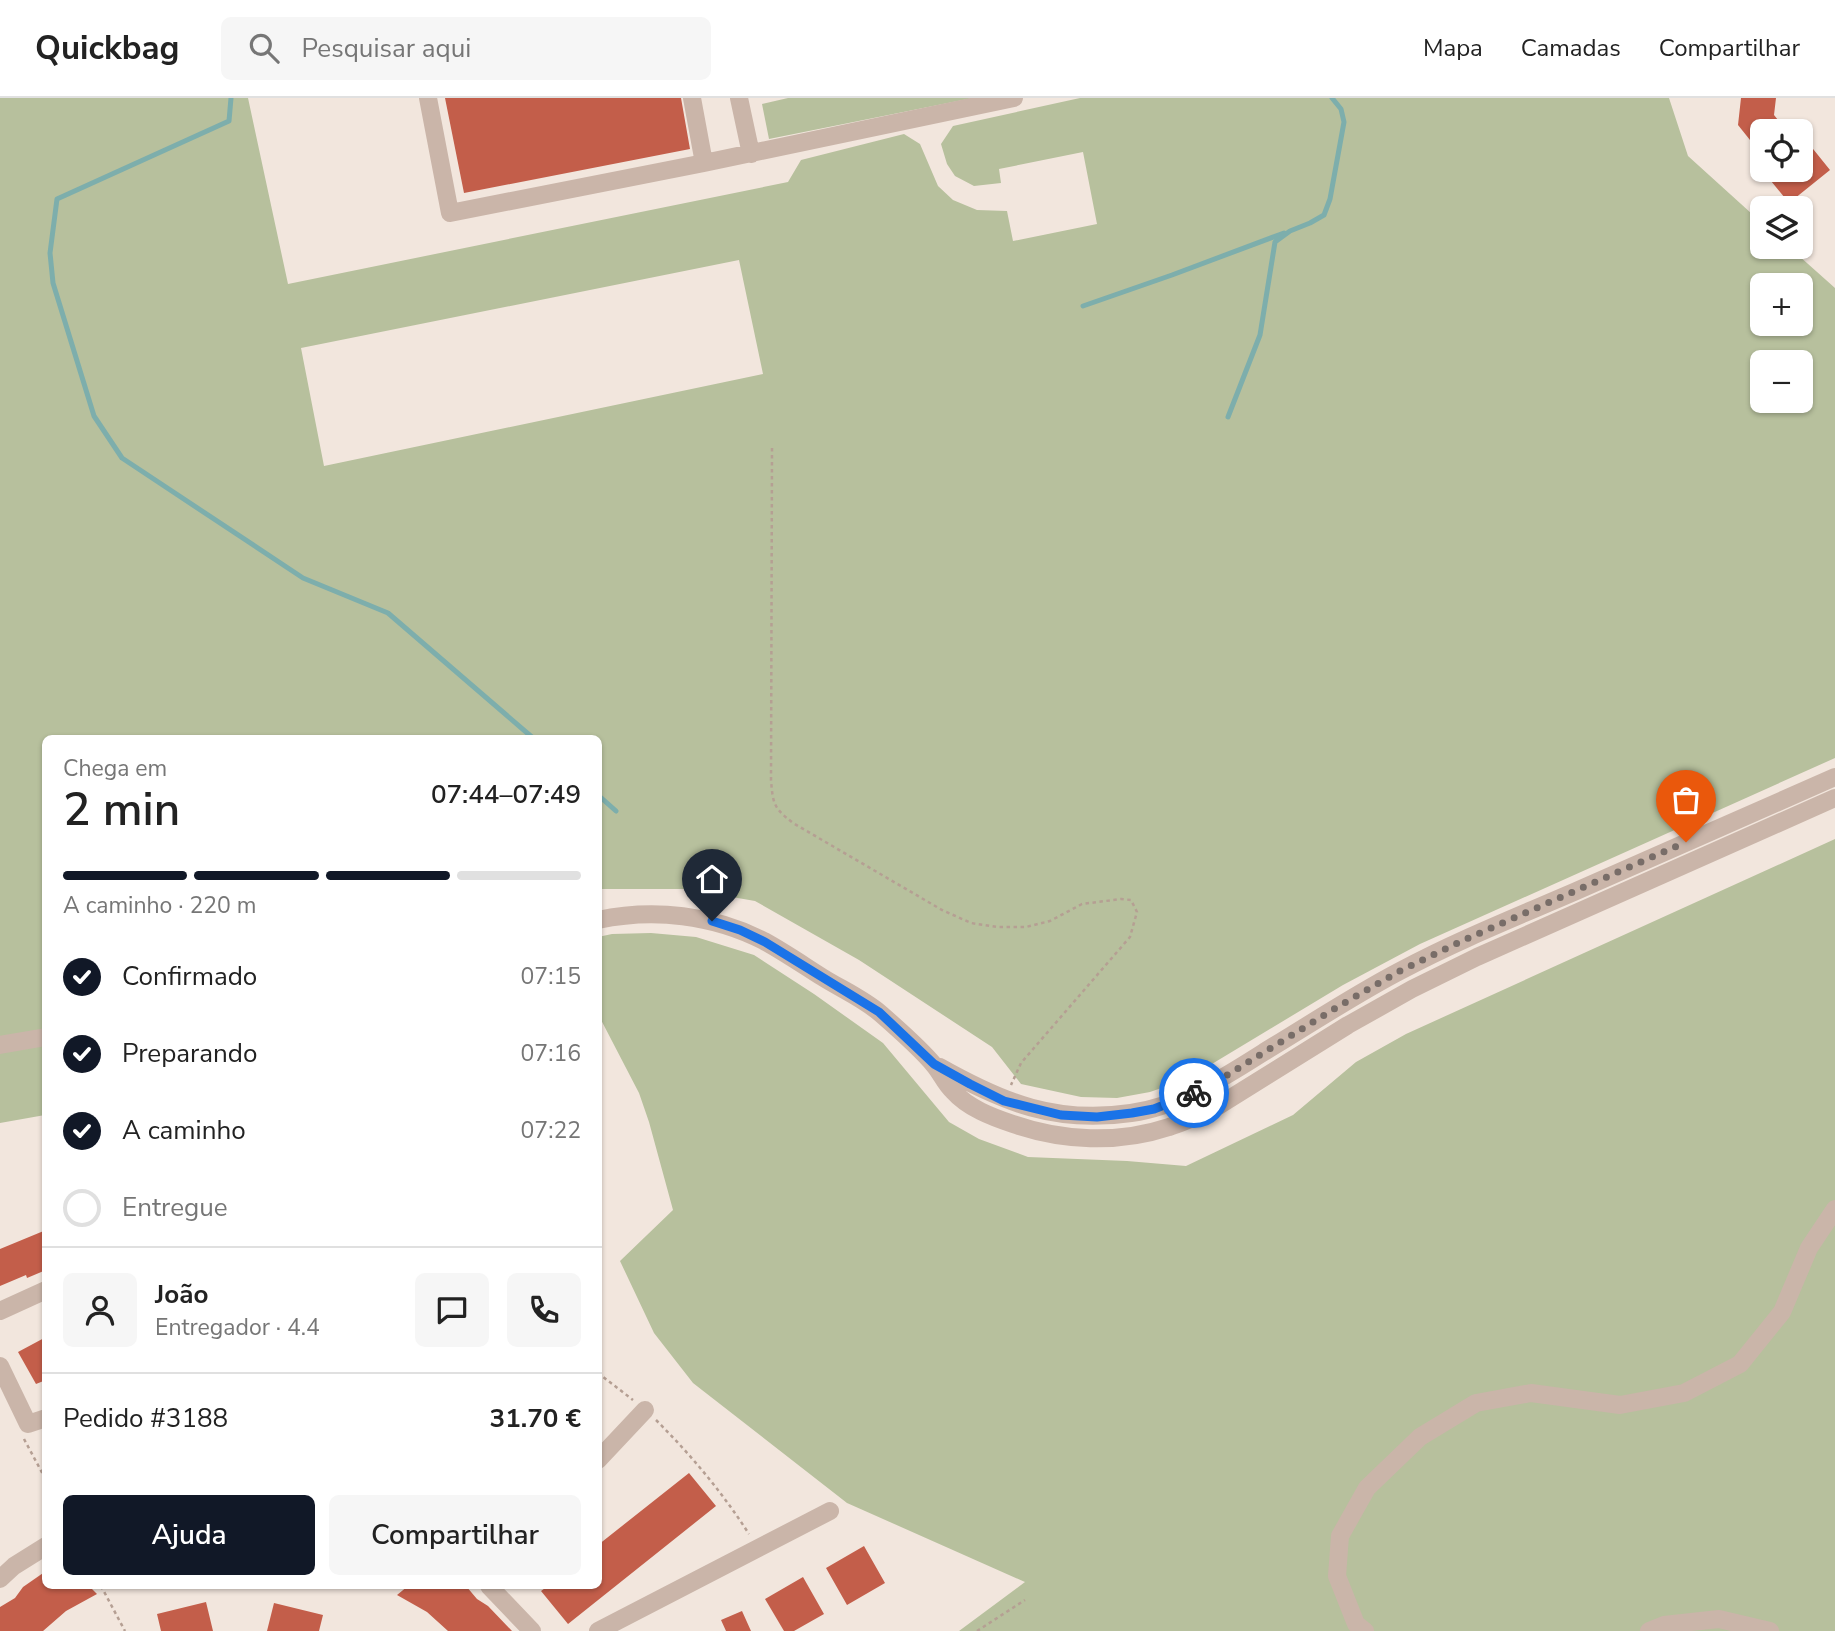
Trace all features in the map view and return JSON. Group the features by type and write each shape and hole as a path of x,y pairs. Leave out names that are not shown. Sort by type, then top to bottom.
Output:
{"street":[{"path":"428,98 450,213 751,154 1014,98"},
{"path":"692,98 705,163"},
{"path":"739,98 751,154"},
{"path":"934,1064 1004,1101 1061,1115 1097,1117 1154,1109 1224,1077 1400,971 1464,940 1835,777"},
{"path":"602,920 644,915 687,916 740,930 765,942 879,1012 934,1064 953,1091 971,1106 999,1120 1030,1130 1103,1139 1168,1128 1218,1107 1348,1025 1433,978 1835,798"},
{"path":"0,1045 42,1038"},
{"path":"1365,1631 1356,1624 1337,1576 1340,1536 1367,1488 1420,1437 1476,1402 1531,1393 1620,1405 1684,1393 1740,1364 1782,1312 1810,1248 1835,1209"},
{"path":"0,1311 42,1292"},
{"path":"0,1366 28,1424 42,1419"},
{"path":"602,1456 645,1410"},
{"path":"598,1631 830,1511"},
{"path":"0,1579 14,1566 42,1548"},
{"path":"492,1589 532,1631"},
{"path":"1649,1631 1664,1625 1719,1619 1770,1631"}],"path":[{"path":"772,448 771,780 776,810 816,837 942,910 971,923 997,927 1026,927 1050,921 1082,904 1121,899 1131,900 1138,912 1130,937 1021,1063 1004,1101"},
{"path":"602,1376 645,1410 688,1452 726,1498 759,1548"},
{"path":"103,1589 125,1631"},
{"path":"977,1631 1025,1600"}],"green space":[{"path":"0,98 248,98 288,284 788,182 801,160 904,134 920,144 938,186 953,200 977,210 1007,211 1013,241 1097,224 1083,152 999,169 1001,183 974,186 955,176 947,164 941,144 953,126 1080,98 1669,98 1688,156 1750,212 1750,259 1802,259 1835,288 1835,758 1420,944 1343,985 1187,1079 1150,1092 1117,1098 1081,1097 1021,1084 992,1047 859,960 755,901 686,889 602,889 602,735 42,735 42,1116 0,1123","holes":["739,260 763,374 324,466 301,348"]},
{"path":"788,98 973,98 769,139 762,104"},
{"path":"1835,839 1835,1631 959,1631 1025,1582 847,1503 693,1383 654,1333 620,1261 673,1210 639,1093 602,1022 602,936 651,933 696,937 754,955 883,1043 949,1122 979,1139 1028,1157 1186,1166 1293,1115 1356,1062 1406,1034"}],"building":[{"path":"445,98 681,98 690,149 464,193"},
{"path":"1741,98 1776,98 1774,115 1777,119 1750,119 1750,140 1738,125"},
{"path":"1813,149 1830,170 1798,196 1783,196 1772,182 1813,182"},
{"path":"42,1232 42,1272 0,1286 0,1249"},
{"path":"42,1339 42,1382 36,1384 18,1352"},
{"path":"689,1473 716,1506 568,1624 541,1591 602,1589 602,1542"},
{"path":"864,1546 885,1583 847,1605 826,1568"},
{"path":"42,1574 42,1589 92,1589 97,1594 66,1611 43,1631 0,1631 0,1607 15,1598 23,1587"},
{"path":"803,1577 824,1614 794,1631 784,1631 765,1599"},
{"path":"404,1589 469,1589 512,1631 448,1631 427,1612 397,1595"},
{"path":"206,1602 213,1631 161,1631 157,1614"},
{"path":"274,1603 323,1615 319,1631 267,1631"},
{"path":"742,1611 751,1631 726,1631 721,1620"}],"waterway":[{"path":"231,98 229,121 57,199 50,253 53,283 94,416 122,458 303,578 388,613 530,735"},
{"path":"1228,417 1260,335 1275,242 1290,231 1324,215 1330,199 1344,122 1341,109 1332,98"},
{"path":"1083,306 1284,233"},
{"path":"602,799 616,811"}],"way so far":[{"path":"1194,1093 1400,971 1686,842"}],"route":[{"path":"712,921 765,942 879,1012 934,1064 1004,1101 1061,1115 1097,1117 1154,1109 1194,1093"}]}
